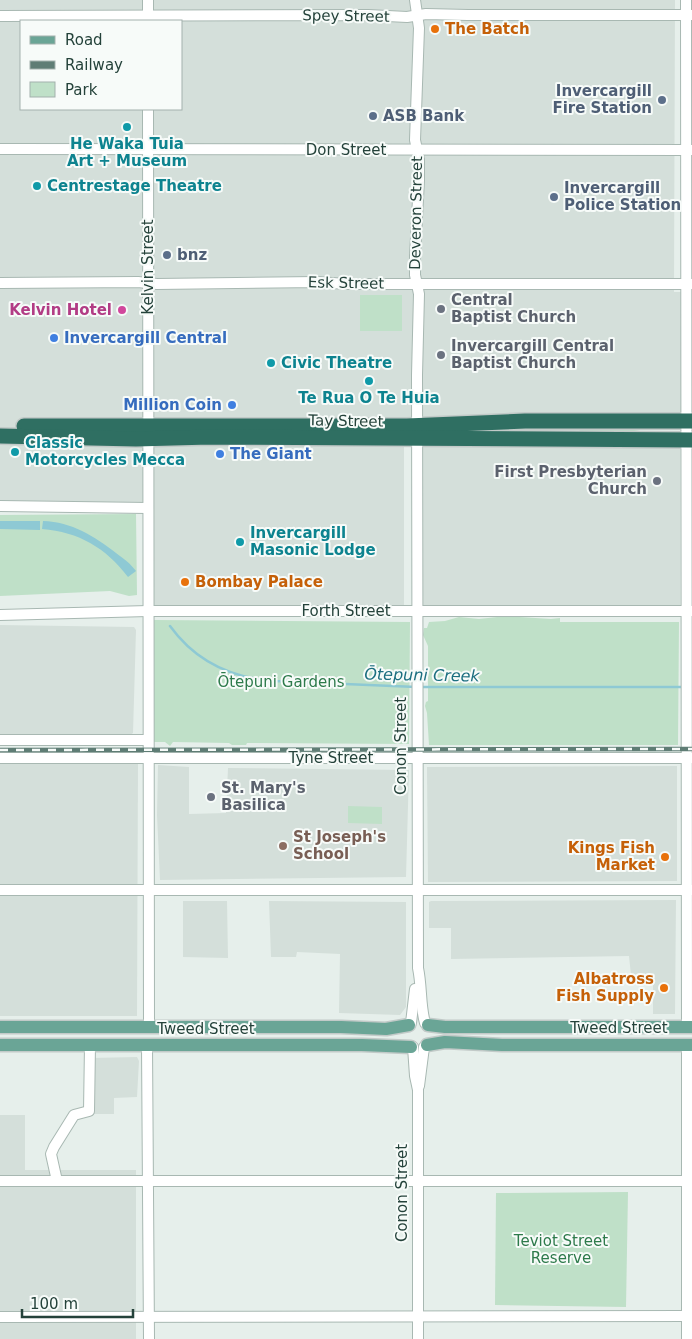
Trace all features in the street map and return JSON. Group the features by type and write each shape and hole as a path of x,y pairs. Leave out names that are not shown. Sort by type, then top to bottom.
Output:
{"highway":[{"name":"Tay Street","path":"417,432 525,421 607,421 658,431 689,430"},
{"path":"581,421 577,423 576,429 584,439"},
{"name":"Tay Street","path":"0,426 148,432 210,437 417,432 584,439 689,430"},
{"name":"Tay Street","path":"0,436 94,438 148,432"}],"main road":[{"path":"419,1047 408,1044 404,1037 406,1028 418,1021 426,1024"},
{"name":"Tweed Street","path":"0,1027 362,1027 386,1030 410,1024"},
{"name":"Tweed Street","path":"426,1024 445,1027 672,1026 690,1035"},
{"name":"Conon Street","path":"419,1047 432,1035 426,1024"},
{"path":"672,1026 683,1037 690,1035"},
{"path":"14,1027 14,1046"},
{"path":"133,1027 146,1038 147,1045"},
{"path":"148,1027 154,1038 163,1045"},
{"path":"282,1027 282,1045"},
{"name":"Tweed Street","path":"0,1045 391,1045 419,1047 445,1042 502,1045 690,1035"}],"street":[{"path":"148,0 148,18"},
{"name":"Deveron Street","path":"415,0 418,45 415,140 419,180 415,275 419,306 417,432"},
{"path":"686,0 689,15 689,611 686,693 689,758 690,1035 690,1316 687,1339"},
{"name":"Spey Street","path":"0,16 148,18 407,16 426,14 689,15"},
{"name":"Kelvin Street","path":"148,110 148,1027"},
{"name":"Don Street","path":"0,149 689,150"},
{"name":"Esk Street","path":"0,283 689,284"},
{"name":"Conon Street","path":"417,432 418,968 421,983 421,1005 426,1024"},
{"path":"0,506 148,508"},
{"name":"Forth Street","path":"0,615 148,611 689,611"},
{"path":"0,740 148,740"},
{"name":"Tyne Street","path":"0,758 689,758"},
{"path":"0,890 689,890"},
{"path":"410,1024 418,968"},
{"path":"57,1181 52,1157 54,1147 74,1114 89,1111 90,1045"},
{"path":"147,1045 148,1339"},
{"name":"Conon Street","path":"418,1339 418,1090 421,1077 419,1047"},
{"path":"0,1181 690,1181"},
{"path":"0,1316 690,1316"}],"shaded area":[{"path":"0,0 675,0 674,292 692,292 692,413 404,418 404,614 147,614 147,505 0,503"},
{"path":"421,447 680,447 680,609 421,609"},
{"path":"0,625 134,627 136,630 133,733 130,735 0,734"},
{"path":"0,762 138,763 137,1016 0,1016"},
{"name":"St Joseph's School","path":"158,765 189,767 189,814 226,813 228,768 409,770 406,877 160,880 157,815"},
{"path":"677,766 677,881 428,882 427,767"},
{"path":"676,900 675,1014 653,1014 653,985 632,985 629,956 451,959 451,928 429,928 429,902 431,901"},
{"path":"183,901 227,901 228,958 183,957"},
{"path":"269,901 406,902 406,1007 400,1015 339,1013 340,954 297,952 296,957 271,957"},
{"path":"137,1057 139,1061 137,1097 114,1098 114,1114 93,1114 92,1058"},
{"path":"0,1115 25,1115 25,1170 136,1170 136,1339 0,1339"}],"green space":[{"path":"360,295 402,295 402,331 360,331"},
{"path":"544,425 544,436 432,429"},
{"path":"606,425 657,434 582,433 579,430 579,428"},
{"path":"136,514 137,595 129,596 110,591 0,596 0,515"},
{"path":"506,616 560,618 560,622 679,622 678,745 429,745 425,706 428,701 428,646 423,635 424,628 427,628 429,622 445,621 459,617 479,619"},
{"name":"Ōtepuni Gardens","path":"154,620 410,622 409,744 247,743 246,745 232,745 229,743 173,742 170,746 165,742 152,742"},
{"path":"348,806 382,807 382,824 348,823"},
{"name":"Teviot Street Reserve","path":"628,1192 626,1307 495,1305 496,1193"}],"water":[{"path":"0,521 40,521 40,530 0,529"},
{"path":"43,521 64,524 82,531 108,547 136,571 128,577 120,567 91,543 68,534 42,529"}],"waterway":[{"name":"Ōtepuni Creek","path":"170,626 180,639 203,658 229,672 243,676 274,681 416,687"},
{"name":"Ōtepuni Creek","path":"421,687 683,687"}],"railway":[{"path":"0,750 692,749"}],"place":[{"name":"The Batch","path":"435,29"},
{"name":"Invercargill Fire Station","path":"662,100"},
{"name":"ASB Bank","path":"373,116"},
{"name":"He Waka Tuia Art + Museum","path":"127,127"},
{"name":"Centrestage Theatre","path":"37,186"},
{"name":"Invercargill Police Station","path":"554,197"},
{"name":"bnz","path":"167,255"},
{"name":"Central Baptist Church","path":"441,309"},
{"name":"Kelvin Hotel","path":"122,310"},
{"name":"Invercargill Central","path":"54,338"},
{"name":"Invercargill Central Baptist Church","path":"441,355"},
{"name":"Civic Theatre","path":"271,363"},
{"name":"Te Rua O Te Huia","path":"369,381"},
{"name":"Million Coin","path":"232,405"},
{"name":"Classic Motorcycles Mecca","path":"15,452"},
{"name":"The Giant","path":"220,454"},
{"name":"First Presbyterian Church","path":"657,481"},
{"name":"Invercargill Masonic Lodge","path":"240,542"},
{"name":"Bombay Palace","path":"185,582"},
{"name":"St. Mary's Basilica","path":"211,797"},
{"name":"St Joseph's School","path":"283,846"},
{"name":"Kings Fish Market","path":"665,857"},
{"name":"Albatross Fish Supply","path":"664,988"}]}
